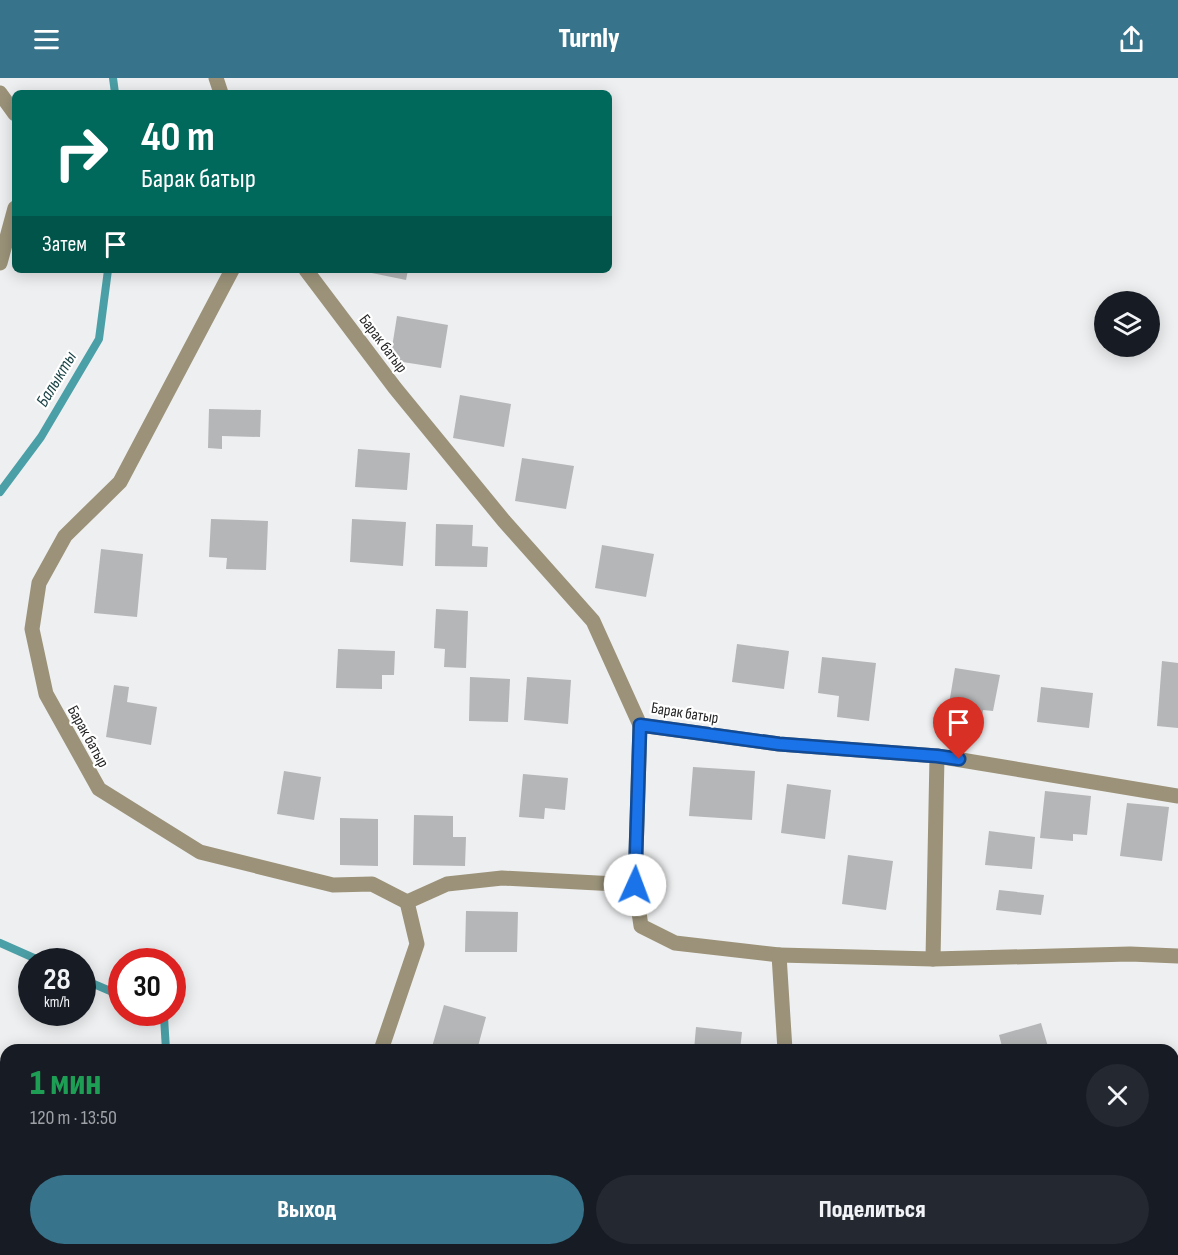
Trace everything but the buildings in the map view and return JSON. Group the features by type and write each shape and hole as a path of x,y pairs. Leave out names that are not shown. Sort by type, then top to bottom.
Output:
{"street":[{"path":"0,93 12,110"},
{"path":"0,263 12,219"},
{"name":"Барак батыр","path":"230,273 120,482 65,536 39,583 32,629 46,694 99,789 200,852 333,885 372,884 407,902"},
{"name":"Барак батыр","path":"308,273 402,397 504,521 593,621 640,725 779,744 937,756 1178,796"},
{"path":"640,725 635,885 641,926 675,943 779,955 933,959 1130,954 1178,956"},
{"path":"933,959 937,756"},
{"path":"383,1044 417,944 407,902 447,884 502,878 635,885"},
{"path":"779,955 785,1044"}],"waterway":[{"name":"Балыкты","path":"113,78 115,90"},
{"name":"Балыкты","path":"0,492 41,437 99,339 108,273"},
{"name":"Балыкты","path":"0,943 18,951"},
{"name":"Балыкты","path":"96,985 108,990"},
{"name":"Балыкты","path":"165,1026 166,1044"}],"route":[{"path":"635,885 640,725 779,744 959,759"}]}
